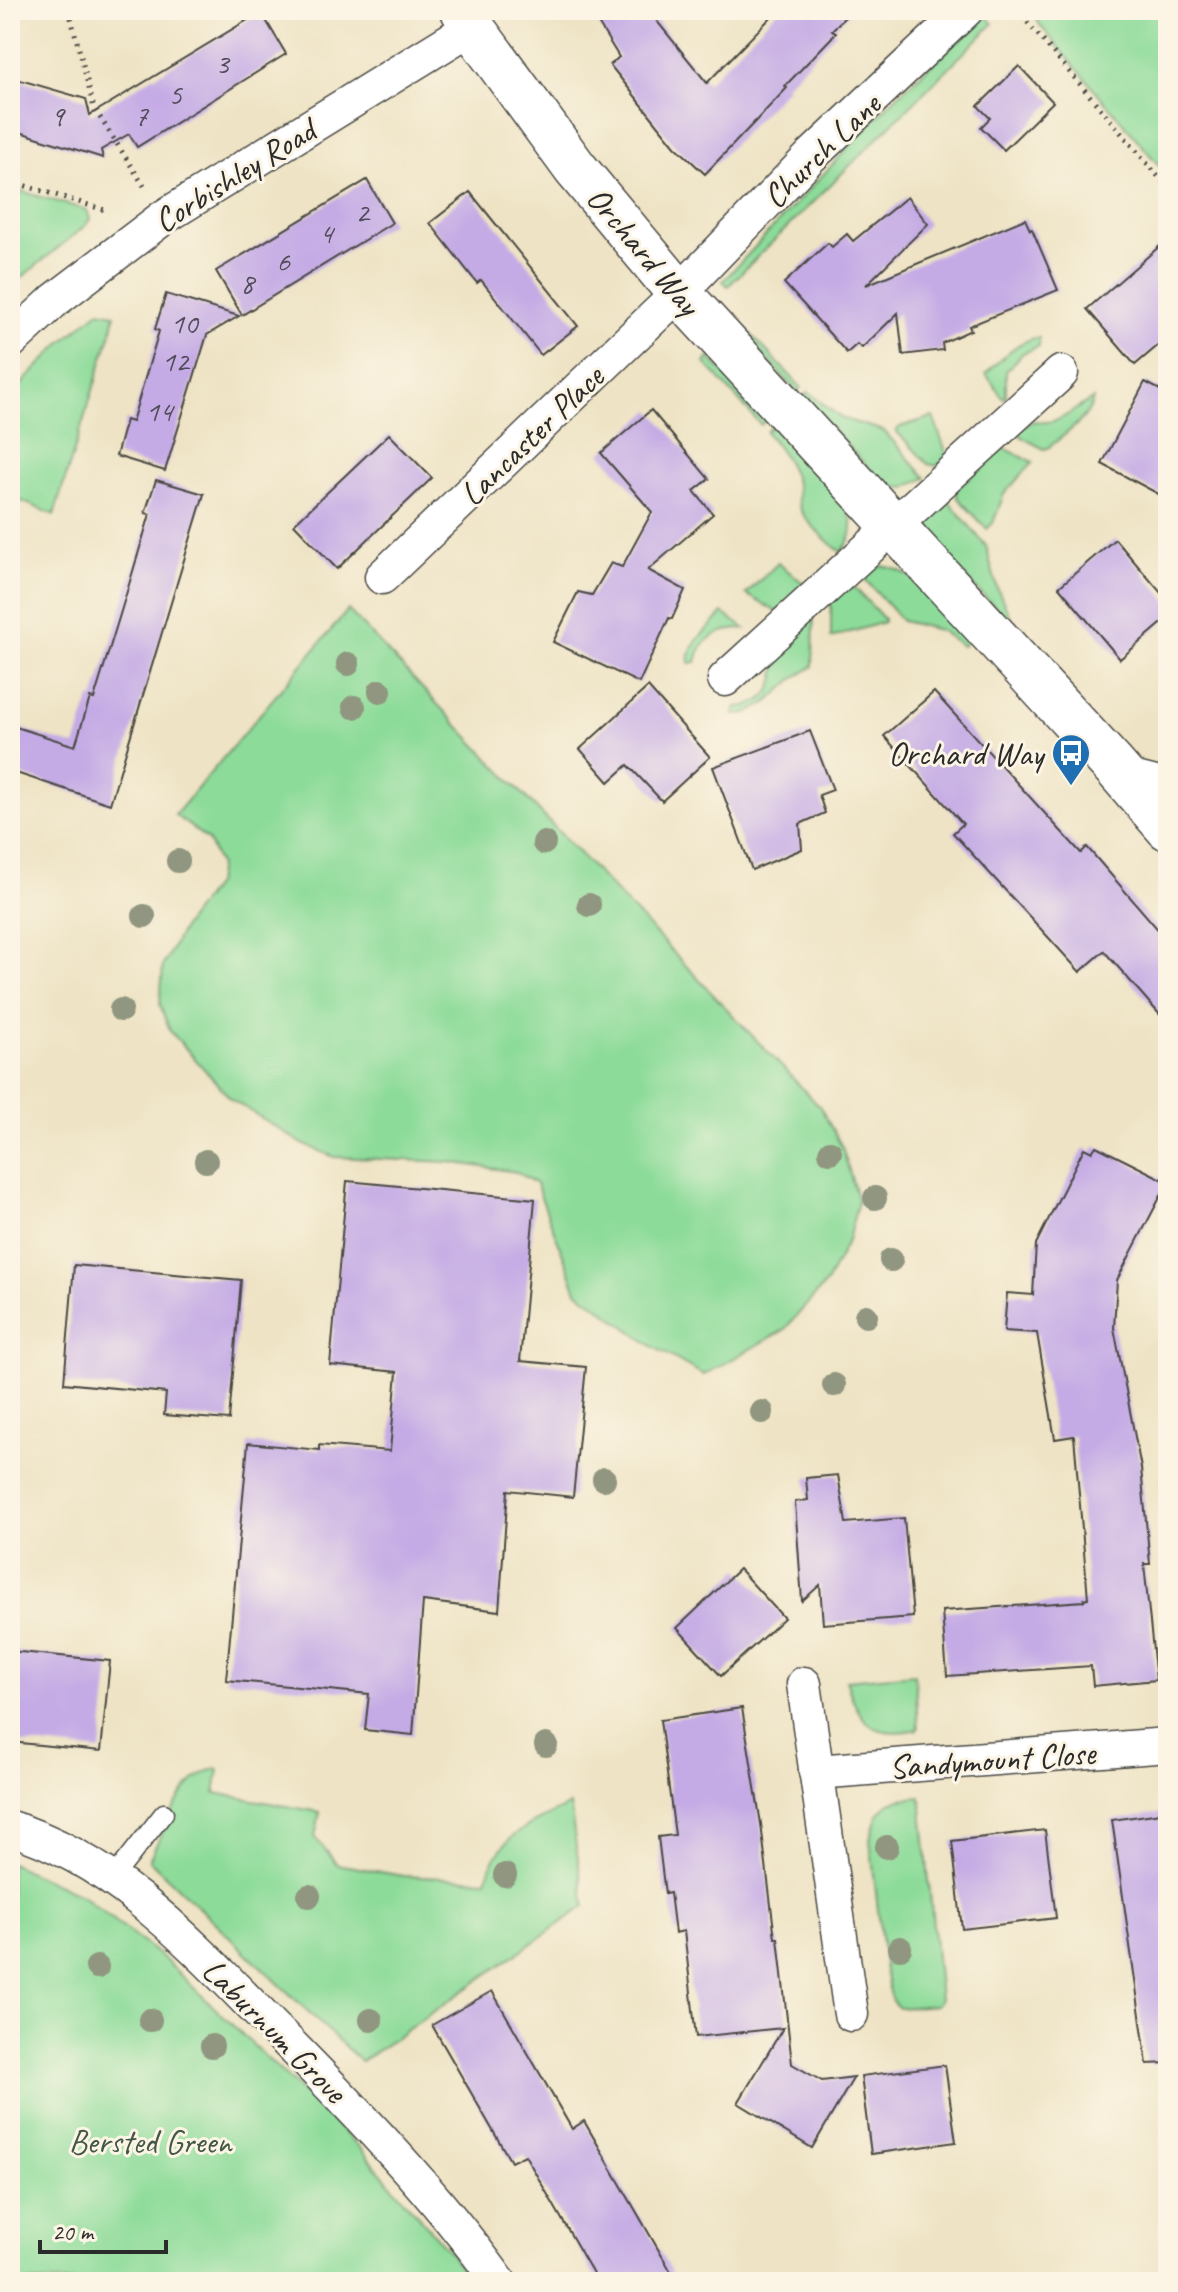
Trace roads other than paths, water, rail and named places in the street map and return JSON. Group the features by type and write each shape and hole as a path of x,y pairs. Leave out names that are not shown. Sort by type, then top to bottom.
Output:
{"street":[{"name":"Church Lane","path":"679,293 811,156 966,10"},
{"name":"Orchard Way","path":"468,18 575,168 679,293 1168,828"},
{"name":"Corbishley Road","path":"10,342 55,300 164,217 468,18"},
{"name":"Lancaster Place","path":"382,577 679,293"},
{"path":"725,679 1061,373"},
{"path":"804,1684 851,2014"},
{"name":"Sandymount Close","path":"816,1772 1168,1745"},
{"name":"Laburnum Grove","path":"10,1828 39,1837 113,1878 170,1926 367,2122 473,2246 499,2282"}],"lane":[{"path":"1114,766 1168,779"},
{"path":"113,1878 164,1813"}],"place":[{"name":"Orchard Way","path":"1071,787"}],"park label":[{"name":"Bersted Green","path":"150,2141"}]}
